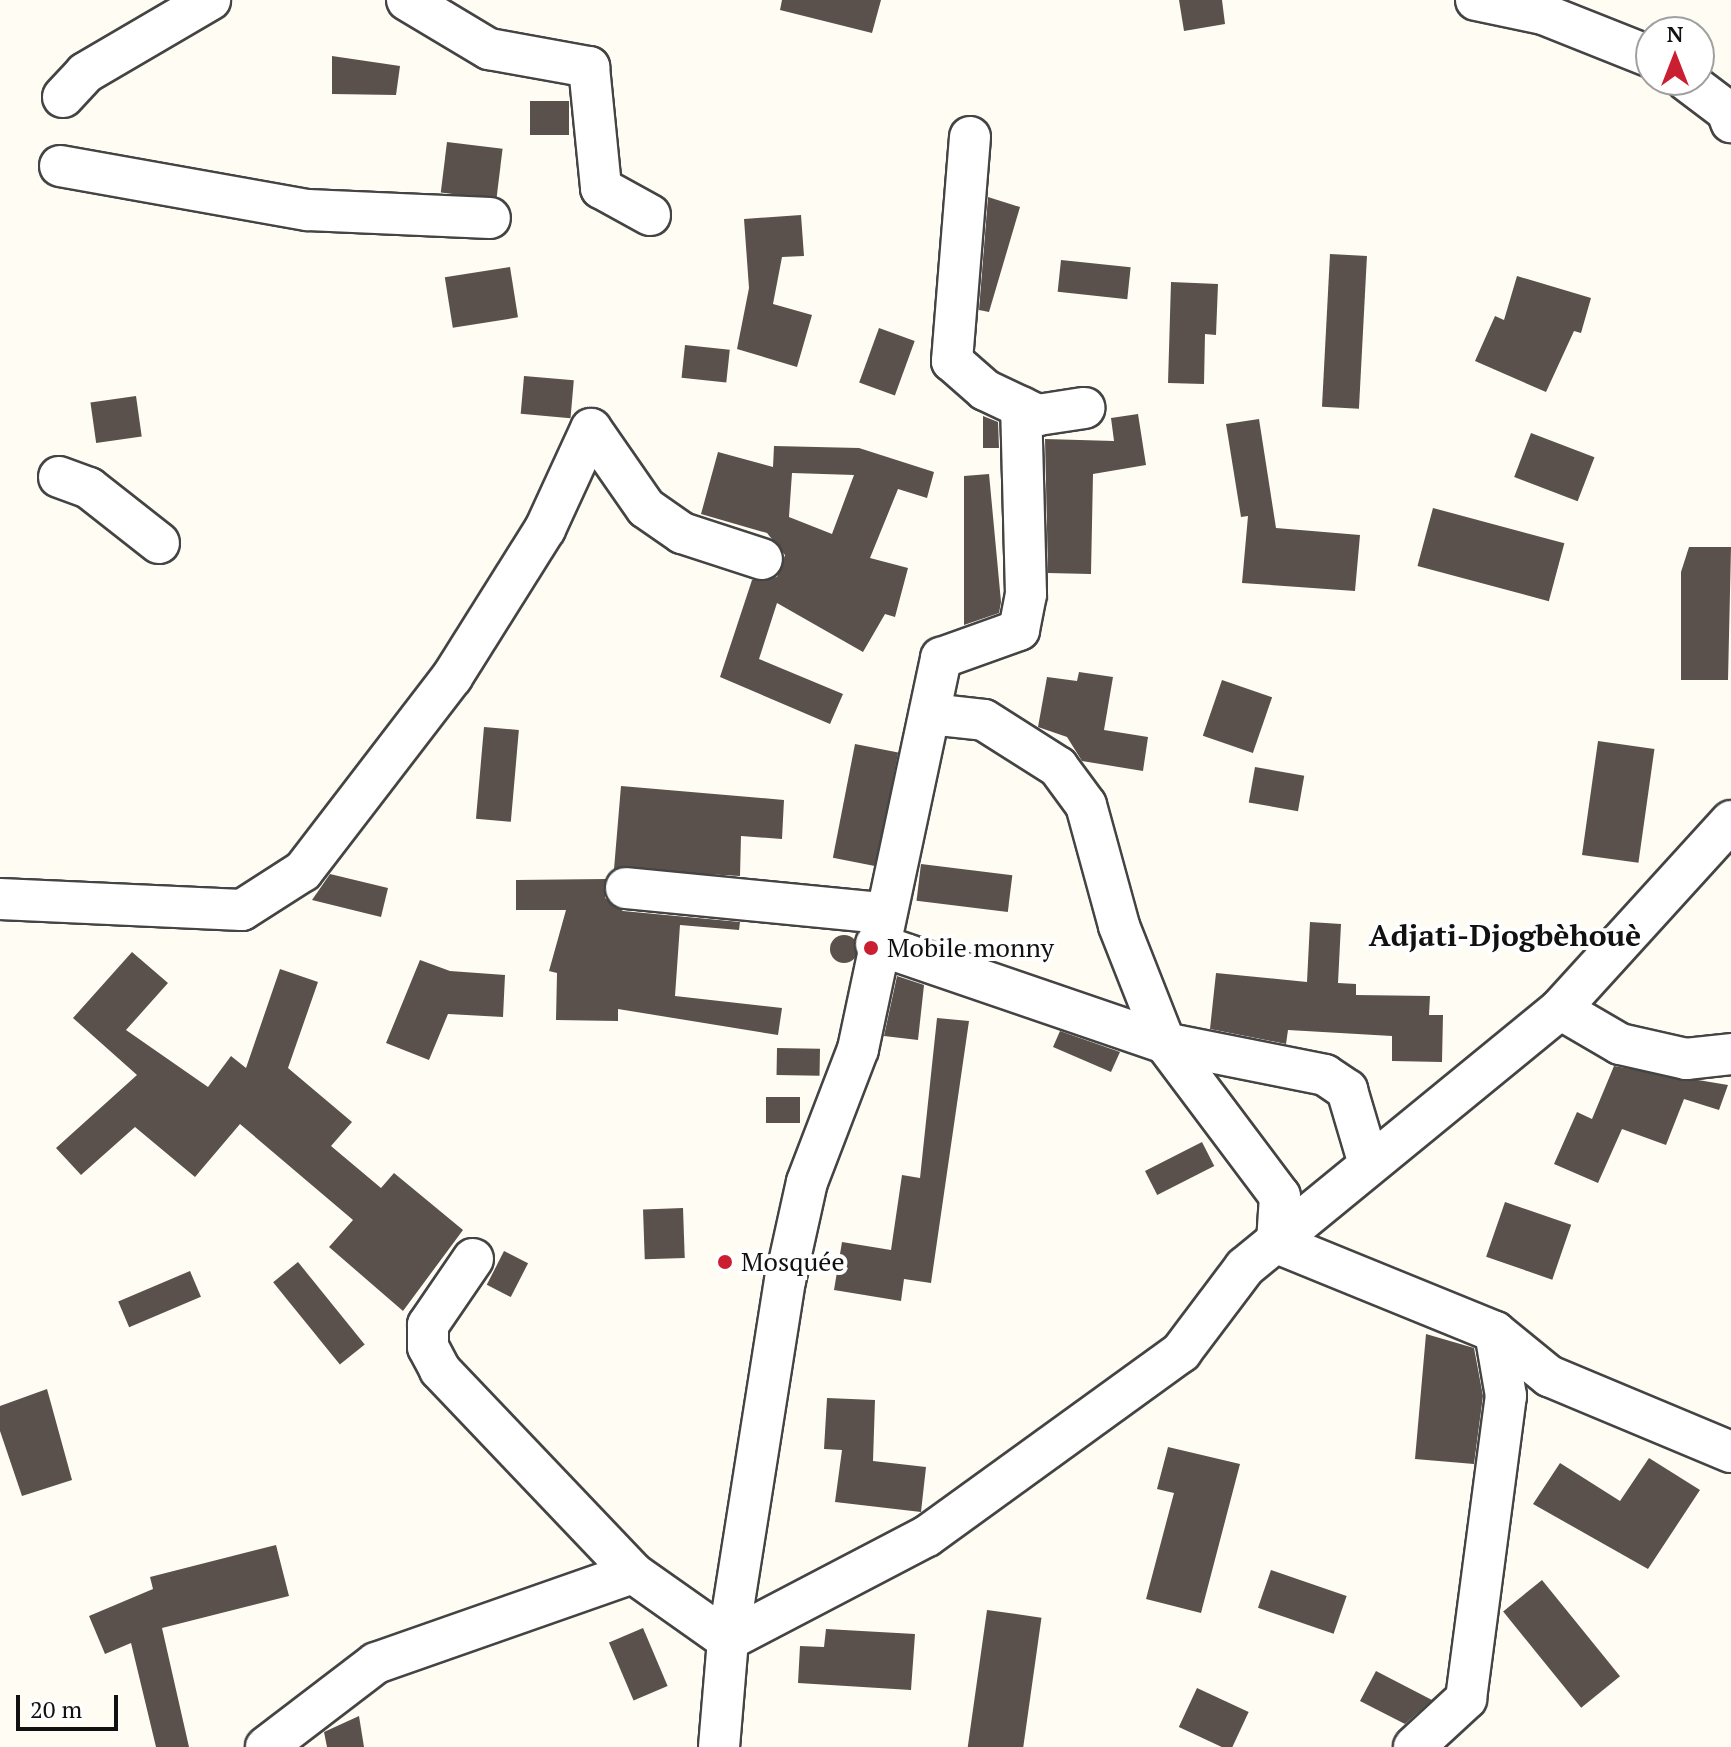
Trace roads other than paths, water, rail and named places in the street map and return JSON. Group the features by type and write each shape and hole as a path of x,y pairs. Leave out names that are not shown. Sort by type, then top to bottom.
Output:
{"street":[{"path":"63,97 85,73 210,0"},
{"path":"407,0 489,49 589,67 601,188 650,215"},
{"path":"1476,0 1543,14 1635,51"},
{"path":"1707,96 1727,111 1731,122"},
{"path":"970,137 952,361 985,390 1038,415 1084,408"},
{"path":"60,166 308,210 490,218"},
{"path":"719,1747 728,1640 785,1281 807,1182 858,1049 879,928 941,658 1019,630 1026,594 1021,407"},
{"path":"0,899 242,910 303,871 373,790 478,638 545,529 591,429 646,508 682,533 762,559"},
{"path":"59,477 89,488 159,543"},
{"path":"930,714 984,720 1058,767 1086,805 1119,926 1165,1043 1280,1196 1277,1243"},
{"path":"728,1640 927,1536 1084,1428 1181,1352 1245,1267 1277,1243 1368,1161 1560,1009 1731,821"},
{"path":"626,888 879,928 1165,1043 1325,1075 1347,1090 1368,1161"},
{"path":"1560,1009 1620,1044 1686,1059 1731,1054"},
{"path":"1277,1243 1495,1332 1549,1376 1731,1452"},
{"path":"473,1259 428,1325 428,1347 440,1370 633,1573 728,1640"},
{"path":"1414,1747 1466,1699 1506,1396 1495,1332"},
{"path":"266,1747 376,1663 633,1573"}],"place":[{"name":"Mobile monny","path":"871,948"},
{"name":"Mosquée","path":"725,1262"}],"district":[{"name":"Adjati-Djogbèhouè","path":"1505,935"}]}
